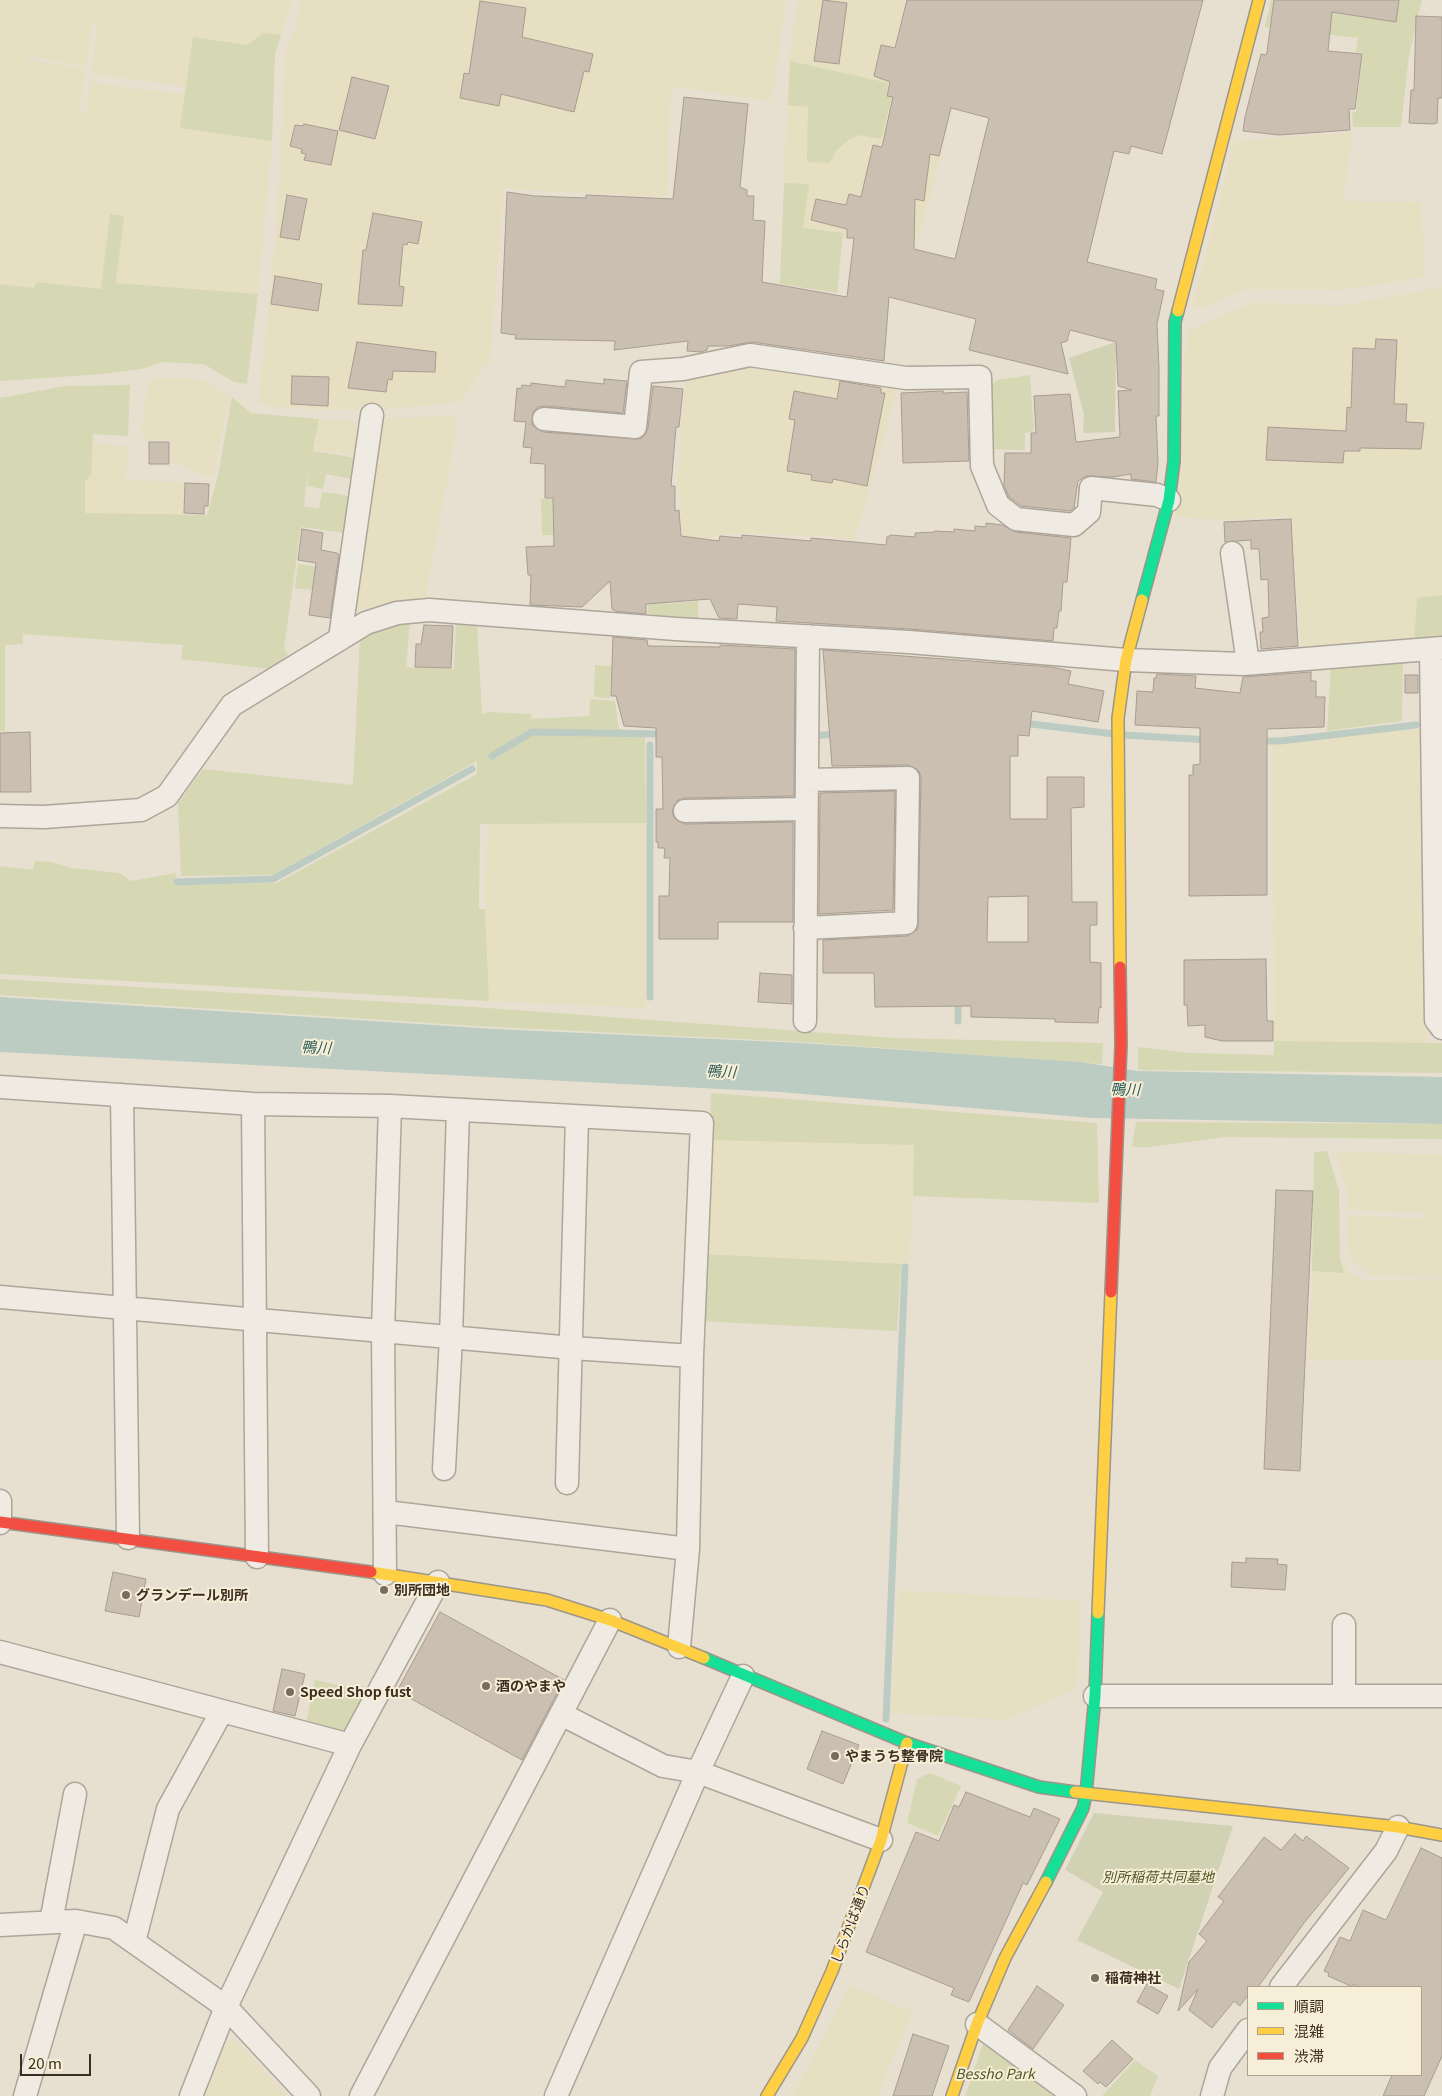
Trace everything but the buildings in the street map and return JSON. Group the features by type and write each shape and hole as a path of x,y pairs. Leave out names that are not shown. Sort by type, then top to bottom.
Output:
{"street":[{"path":"952,2096 977,2024 1005,1958 1054,1868 1083,1808 1086,1794 1095,1696 1122,1045 1117,730 1126,660 1169,500 1174,461 1175,322 1259,0"},
{"path":"544,419 635,427 641,372 683,369 750,355 906,378 980,377 982,466 998,505 1016,519 1074,525 1089,512 1091,488 1157,495 1169,500"},
{"path":"340,638 372,415"},
{"path":"1232,553 1248,664"},
{"path":"0,816 44,817 141,810 167,796 232,705 366,623 397,613 429,610 1126,660 1248,664 1436,649 1438,920 1436,1020 1442,1028"},
{"path":"805,1022 808,636"},
{"path":"806,928 906,923 908,778 807,780"},
{"path":"685,811 806,809"},
{"path":"0,1087 253,1104 390,1106 702,1123 692,1356 688,1549 679,1647"},
{"path":"122,1095 127,1308 128,1538"},
{"path":"253,1104 257,1320 257,1556"},
{"path":"384,1574 386,1512 383,1331 390,1106"},
{"path":"444,1469 451,1337 458,1110"},
{"path":"568,1483 577,1117"},
{"path":"0,1296 572,1348 692,1356"},
{"path":"0,1502 0,1522 384,1574 547,1600 610,1620 679,1647 743,1676 907,1743 1039,1787 1086,1794 1398,1827 1442,1835"},
{"path":"386,1512 688,1549"},
{"path":"191,2096 226,2007 350,1745 438,1582"},
{"path":"361,2096 610,1620"},
{"path":"1344,1625 1344,1696"},
{"path":"0,1652 350,1745"},
{"path":"556,2096 698,1772 743,1676"},
{"path":"1095,1696 1442,1696"},
{"path":"134,1942 168,1809 222,1711"},
{"path":"562,1714 663,1766 698,1772 881,1840"},
{"name":"しらかば通り","path":"767,2096 802,2038 832,1971 881,1840 907,1743"},
{"path":"51,1922 75,1794"},
{"path":"1282,1986 1386,1851 1398,1827"},
{"path":"25,2096 76,1920"},
{"path":"0,1925 76,1920 114,1928 226,2007 309,2096"},
{"path":"977,2024 1075,2096"},
{"path":"1212,2096 1220,2068 1247,2031"}],"shaded area":[{"path":"0,0 292,0 281,35 263,33 247,45 193,37 186,87 91,73 98,25 92,24 86,66 28,56 27,59 86,70 79,112 86,113 90,81 128,88 185,94 181,128 272,141 258,294 116,283 124,216 111,215 101,289 37,282 34,288 0,284"},
{"path":"300,0 786,0 772,101 671,87 667,197 504,189 490,360 479,371 462,402 379,410 297,409 258,404 275,244 286,52 296,26"},
{"path":"798,0 941,0 946,127 948,128 918,242 843,239 843,233 803,228 784,183 789,58"},
{"path":"1353,132 1343,201 1421,202 1425,277 1342,290 1247,289 1206,306 1192,308 1235,141"},
{"path":"1442,287 1442,595 1417,598 1414,642 1302,650 1291,516 1223,520 1175,517 1187,331 1254,302 1339,306"},
{"path":"752,362 896,387 893,405 855,540 826,536 735,533 695,540 683,538 677,480 686,374"},
{"path":"159,378 193,378 207,381 229,396 214,476 198,475 184,465 170,462 171,440 149,440 141,435 148,382"},
{"path":"452,416 458,422 425,600 355,611 352,607 379,425 389,418"},
{"path":"319,420 350,420 360,425 357,456 315,450"},
{"path":"93,443 128,446 127,480 184,482 184,516 85,513 85,481 91,474"},
{"path":"1423,728 1428,1043 1274,1041 1273,744"},
{"path":"646,823 646,1008 489,1001 485,903 487,824"},
{"path":"709,1140 915,1145 909,1265 702,1254"},
{"path":"1336,1151 1442,1155 1442,1276 1370,1275 1353,1259 1347,1247 1348,1215 1425,1219 1426,1213 1348,1210 1348,1195"},
{"path":"1340,1258 1352,1274 1364,1280 1442,1279 1442,1360 1308,1360 1312,1271 1343,1273"},
{"path":"898,1590 1081,1601 1077,1688 1007,1720 891,1713"},
{"path":"850,1985 913,2012 877,2096 792,2096"},
{"path":"235,2039 288,2096 205,2096 226,2042"}],"green space":[{"path":"1271,0 1422,0 1409,55 1401,127 1353,127 1352,112 1356,112 1363,53 1356,52 1358,38 1265,27"},
{"path":"263,33 281,35 275,54 272,141 180,128 193,37 247,45"},
{"path":"790,61 888,83 886,96 892,97 881,139 859,135 848,140 836,151 830,163 807,162 808,107 788,105"},
{"path":"784,183 809,184 803,228 843,233 837,293 780,284"},
{"path":"110,214 124,216 116,283 258,294 247,384 234,382 204,364 163,362 142,369 103,374 0,381 0,284 34,288 37,282 101,289"},
{"path":"1116,342 1115,432 1083,433 1084,415 1069,358"},
{"path":"1030,375 1034,431 1025,433 1025,450 989,449 989,388 997,380"},
{"path":"130,385 128,436 93,434 91,475 85,481 85,513 207,515 218,476 232,397 251,413 319,419 313,451 356,458 352,479 326,474 323,489 307,486 312,457 306,486 304,506 319,509 322,492 350,496 344,533 301,527 284,648 288,655 271,669 181,659 183,645 23,634 23,644 5,645 5,731 0,731 0,398 65,386"},
{"path":"541,499 554,499 553,535 542,535"},
{"path":"645,545 664,573 666,604 698,601 698,620 684,620 648,613"},
{"path":"298,564 339,570 336,593 295,588"},
{"path":"1442,595 1442,638 1414,642 1417,598"},
{"path":"410,621 406,667 454,669 456,623 477,625 482,714 491,712 531,714 531,719 589,716 590,699 615,701 619,729 645,731 646,823 480,824 479,909 485,909 489,1001 0,974 0,866 33,870 35,861 51,862 71,868 119,873 131,881 176,873 177,885 277,883 477,774 477,761 273,875 181,876 178,803 203,769 353,785 360,636 393,622"},
{"path":"1403,660 1402,721 1327,731 1331,666"},
{"path":"595,665 611,666 610,698 594,697"},
{"path":"0,979 474,1007 895,1038 1103,1043 1102,1064 803,1042 475,1026 0,995"},
{"path":"1274,1041 1442,1043 1442,1073 1138,1070 1138,1047 1190,1053 1274,1055"},
{"path":"711,1093 1097,1123 1099,1203 913,1196 914,1145 709,1140"},
{"path":"1136,1122 1442,1124 1442,1139 1224,1137 1150,1147 1132,1147"},
{"path":"1327,1151 1339,1190 1340,1258 1344,1273 1312,1271 1314,1152"},
{"path":"702,1254 901,1264 897,1331 700,1321"},
{"path":"315,1680 367,1691 345,1733 306,1723"},
{"path":"930,1773 961,1786 938,1836 907,1823 917,1779"},
{"name":"別所稲荷共同墓地","path":"1094,1813 1233,1826 1179,1989 1077,1940 1103,1892 1065,1870"},
{"name":"Bessho Park","path":"984,2041 1060,2096 965,2096"},
{"path":"1135,2060 1158,2076 1150,2096 1102,2096"}],"water":[{"name":"鴨川","path":"0,997 495,1029 802,1043 1080,1062 1138,1071 1442,1077 1442,1124 1092,1118 779,1092 0,1052"}],"waterway":[{"path":"1023,723 1114,734"},
{"path":"1259,741 1280,741 1416,725"},
{"path":"492,756 532,732 663,734"},
{"path":"809,736 838,734"},
{"path":"1125,735 1209,740"},
{"path":"650,745 650,997"},
{"path":"177,882 273,879 472,769"},
{"path":"958,999 958,1021"},
{"path":"886,1719 905,1267"}],"traffic: fast":[{"path":"1142,600 1169,500 1174,461 1175,322 1178,311"},
{"path":"1046,1882 1083,1808 1086,1794 1095,1696 1098,1613"},
{"path":"704,1658 907,1743 1039,1787 1075,1792"}],"traffic: slow":[{"path":"1178,311 1259,0"},
{"path":"1120,967 1118,718 1126,660 1142,600"},
{"path":"1098,1613 1111,1292"},
{"path":"371,1572 547,1600 610,1620 704,1658"},
{"path":"767,2096 802,2038 832,1971 881,1840 907,1743"},
{"path":"1075,1792 1398,1827 1442,1835"},
{"path":"952,2096 977,2024 1005,1958 1046,1882"}],"traffic: jam":[{"path":"1111,1292 1121,1045 1120,967"},
{"path":"0,1522 371,1572"}],"place":[{"name":"別所団地","path":"384,1590"},
{"name":"グランデール別所","path":"126,1595"},
{"name":"酒のやまや","path":"486,1686"},
{"name":"Speed Shop fust","path":"290,1692"},
{"name":"やまうち整骨院","path":"835,1756"},
{"name":"稲荷神社","path":"1095,1978"}]}
